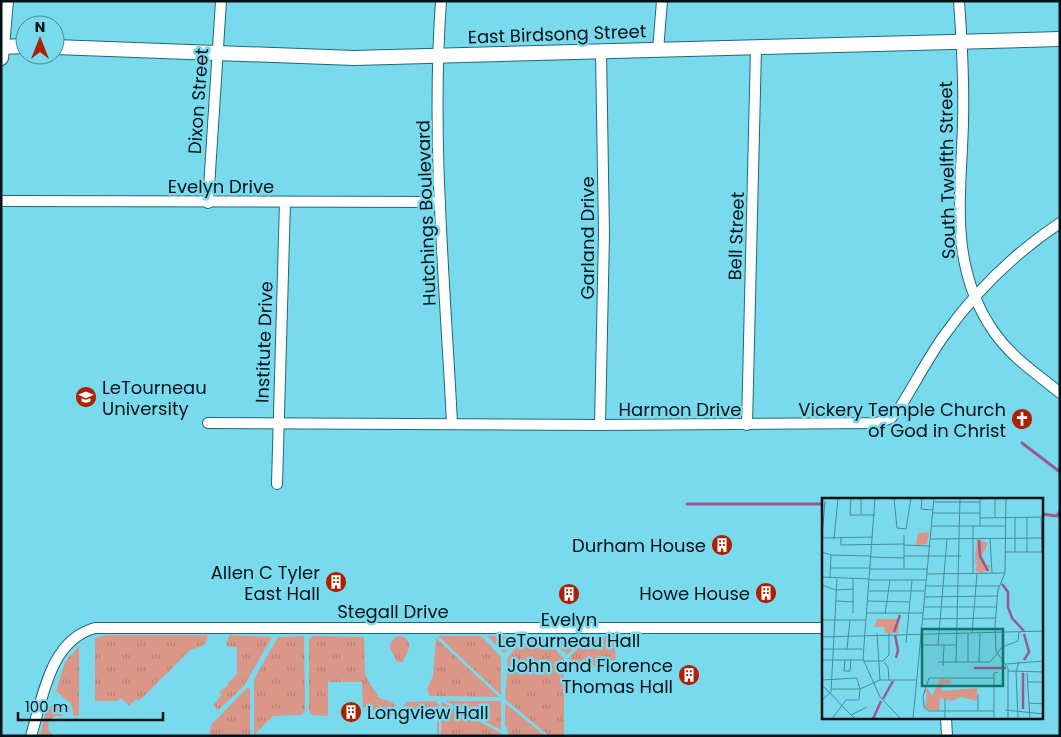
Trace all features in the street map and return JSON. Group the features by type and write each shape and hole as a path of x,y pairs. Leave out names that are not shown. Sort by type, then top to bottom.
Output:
{"street":[{"path":"6,1 2,50 15,48"},
{"name":"Dixon Street","path":"208,202 221,1"},
{"name":"Hutchings Boulevard","path":"441,1 438,56 440,202 452,423"},
{"path":"658,50 662,1"},
{"name":"South Twelfth Street","path":"959,1 962,42 960,235 964,266 975,299 993,331 1023,366 1060,393"},
{"name":"East Birdsong Street","path":"65,47 354,58 1060,39"},
{"name":"Bell Street","path":"747,425 756,48"},
{"name":"Garland Drive","path":"600,425 604,234 601,51"},
{"name":"Evelyn Drive","path":"1,202 440,202"},
{"name":"Institute Drive","path":"276,484 285,202"},
{"name":"Harmon Drive","path":"208,423 869,424 890,418 899,409 944,337 975,299 1018,255 1060,223"},
{"name":"Stegall Drive","path":"31,736 59,654 72,639 98,627 822,628"},
{"path":"946,720 946,736"}],"green space":[{"path":"106,635 207,635 208,637 204,645 190,650 139,701 136,699 129,706 121,698 118,701 95,701 95,638"},
{"path":"229,635 272,637 244,686 218,710 213,705 222,695 219,692 228,686 227,684 237,674 237,647 226,646"},
{"path":"304,636 305,711 302,715 273,716 254,735 254,679 278,637"},
{"path":"313,636 364,637 365,674 378,695 377,697 392,702 396,706 394,707 394,713 373,713 373,707 363,707 362,682 328,682 328,716 312,715 309,711 309,640"},
{"path":"402,636 408,642 409,648 403,662 397,662 389,646 395,637"},
{"path":"438,636 481,636 501,657 501,695"},
{"path":"487,636 518,636 519,637 504,653"},
{"path":"615,636 629,644 615,645 616,664 633,664 635,667 569,666 569,658 588,637"},
{"path":"526,637 545,638 564,659 564,736 549,736 505,699 508,657"},
{"path":"550,637 584,637 567,655"},
{"path":"436,638 499,697 430,696 427,689 433,676"},
{"path":"79,646 79,715 74,716 71,704 56,691 65,662"},
{"path":"247,688 250,689 250,736 209,736 211,725"},
{"path":"436,701 439,704 439,736 437,736 437,714 406,714 406,708 403,707 407,702"},
{"path":"445,701 501,701 501,730"},
{"path":"442,702 501,733 501,736 441,736"},
{"path":"505,703 545,736 510,736 505,726"},
{"path":"52,705 60,708 63,716 55,716 49,720 48,729 54,736 40,736 46,711"}],"waterway":[{"path":"1022,443 1060,472"},
{"path":"687,504 822,504"},
{"path":"1044,514 1057,516 1060,511"}],"place":[{"name":"LeTourneau University","path":"86,397"},
{"name":"Vickery Temple Church of God in Christ","path":"1022,419"},
{"name":"Durham House","path":"722,545"},
{"name":"Allen C Tyler East Hall","path":"336,582"},
{"name":"Howe House","path":"766,593"},
{"name":"Evelyn LeTourneau Hall","path":"569,594"},
{"name":"John and Florence Thomas Hall","path":"689,675"},
{"name":"Longview Hall","path":"351,712"}]}
